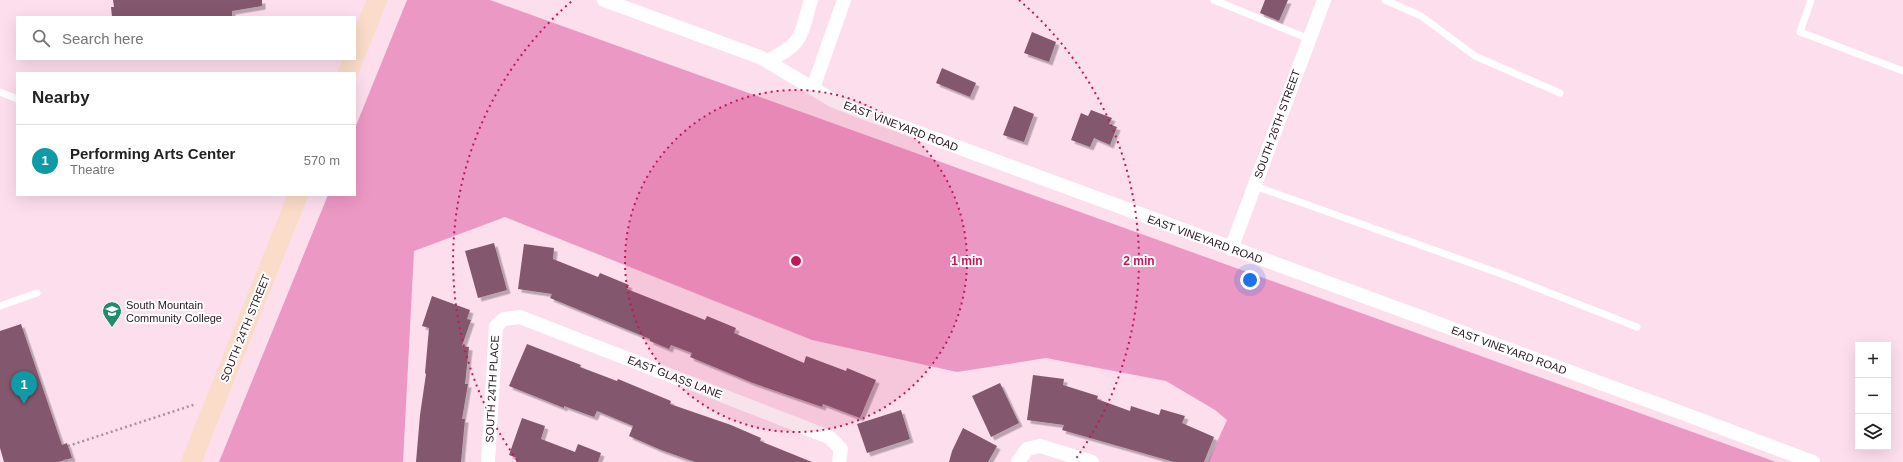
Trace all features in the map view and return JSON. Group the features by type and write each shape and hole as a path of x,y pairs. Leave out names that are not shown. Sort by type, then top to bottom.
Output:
{"main road":[{"path":"356,52 377,0"},
{"path":"348,72 354,60"},
{"name":"SOUTH 24TH STREET","path":"191,462 298,196"}],"street":[{"name":"EAST VINEYARD ROAD","path":"604,0 767,61 832,100 854,109 1231,249 1657,403 1813,462"},
{"path":"767,61 786,52 798,41 811,0"},
{"path":"813,88 844,0"},
{"name":"SOUTH 26TH STREET","path":"1231,249 1324,0"},
{"name":"EAST GLASS LANE","path":"504,319 520,317 830,437 840,455"},
{"name":"SOUTH 24TH PLACE","path":"488,462 496,326 504,319"},
{"path":"1018,462 1026,449 1040,446 1092,462"}],"lane":[{"path":"1214,0 1309,39"},
{"path":"1385,0 1421,16 1475,56 1560,92"},
{"path":"1811,0 1800,32 1903,71"},
{"path":"0,92 16,99"},
{"path":"1254,186 1504,275 1637,327"},
{"path":"0,306 37,293"}],"path":[{"path":"68,446 217,397"}],"shaded area":[{"path":"407,0 490,0 1776,462 1208,462 1227,420 1215,410 1166,381 1046,358 957,372 812,340 505,217 414,251 403,462 219,462 328,196 356,196 356,126"}],"building":[{"path":"113,0 262,0 262,6 232,11 232,16 112,16 111,7 114,7"},
{"path":"1265,0 1288,0 1279,21 1260,13"},
{"path":"1032,32 1056,42 1049,62 1024,53"},
{"path":"942,68 976,83 970,97 936,83"},
{"path":"1014,106 1034,114 1024,142 1003,135"},
{"path":"1091,110 1112,118 1109,124 1117,127 1110,145 1094,138 1090,147 1071,140 1081,113 1088,116"},
{"path":"494,243 507,290 478,298 465,251"},
{"path":"524,244 554,248 553,259 598,277 600,273 629,285 627,289 705,320 707,316 736,328 734,333 804,363 806,356 846,371 847,368 876,380 860,418 823,404 822,407 753,383 690,357 692,353 671,345 669,349 650,341 650,339 550,298 552,294 518,289"},
{"path":"432,296 470,310 467,319 471,320 462,346 469,347 465,384 468,384 462,419 465,419 461,462 416,462 420,415 426,374 429,328 422,326"},
{"path":"21,324 62,445 67,443 72,458 58,462 4,462 0,448 0,331"},
{"path":"527,344 581,365 580,367 617,381 618,379 671,401 670,404 731,425 761,438 760,441 812,462 695,462 661,450 629,436 633,426 597,411 594,417 564,406 564,408 509,386"},
{"path":"1033,375 1064,379 1063,385 1098,396 1097,399 1130,411 1131,406 1159,415 1161,409 1185,416 1182,423 1214,437 1204,462 1174,462 1062,430 1064,425 1027,420"},
{"path":"1000,383 1019,423 991,437 972,396"},
{"path":"901,410 910,439 867,453 857,424"},
{"path":"522,418 545,426 541,439 575,452 578,444 601,453 598,462 516,462 517,458 509,455"},
{"path":"963,428 997,446 988,462 949,462 952,451"}],"place":[{"name":"South Mountain Community College","path":"112,328"},
{"name":"Performing Arts Center","path":"24,404"}]}
